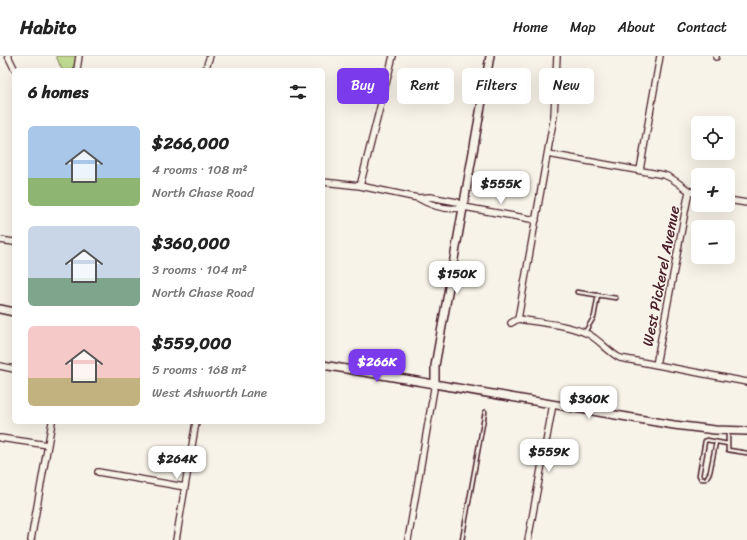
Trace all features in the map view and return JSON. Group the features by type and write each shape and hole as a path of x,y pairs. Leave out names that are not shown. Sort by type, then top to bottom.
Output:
{"street":[{"path":"8,56 14,68"},
{"path":"77,68 79,56"},
{"path":"205,68 210,56"},
{"path":"360,186 393,56"},
{"path":"408,540 435,383 435,366 490,56"},
{"path":"518,319 554,116 557,56"},
{"path":"640,170 660,56"},
{"path":"548,154 670,176 689,190"},
{"path":"325,182 360,186 418,198 429,204 456,209 464,207 536,220"},
{"name":"West Pickerel Avenue","path":"656,365 689,190"},
{"path":"735,201 747,204"},
{"path":"0,240 12,242"},
{"path":"0,309 12,312"},
{"path":"511,323 518,319 572,329 584,333 612,354 620,358 747,382"},
{"path":"325,365 674,424 747,431"},
{"path":"0,366 12,369"},
{"path":"528,540 553,404"},
{"path":"31,540 52,424"},
{"path":"176,540 196,424"},
{"path":"0,438 48,445"},
{"path":"98,472 185,487"}],"lane":[{"path":"577,292 616,298"},
{"path":"584,333 594,317 598,295"},
{"path":"462,540 485,412"},
{"path":"728,430 728,450 747,453"},
{"path":"716,442 710,472 706,479 701,479 699,475 705,443 707,440 728,444"}],"green space":[{"path":"56,56 76,56 73,68 61,68"}]}
